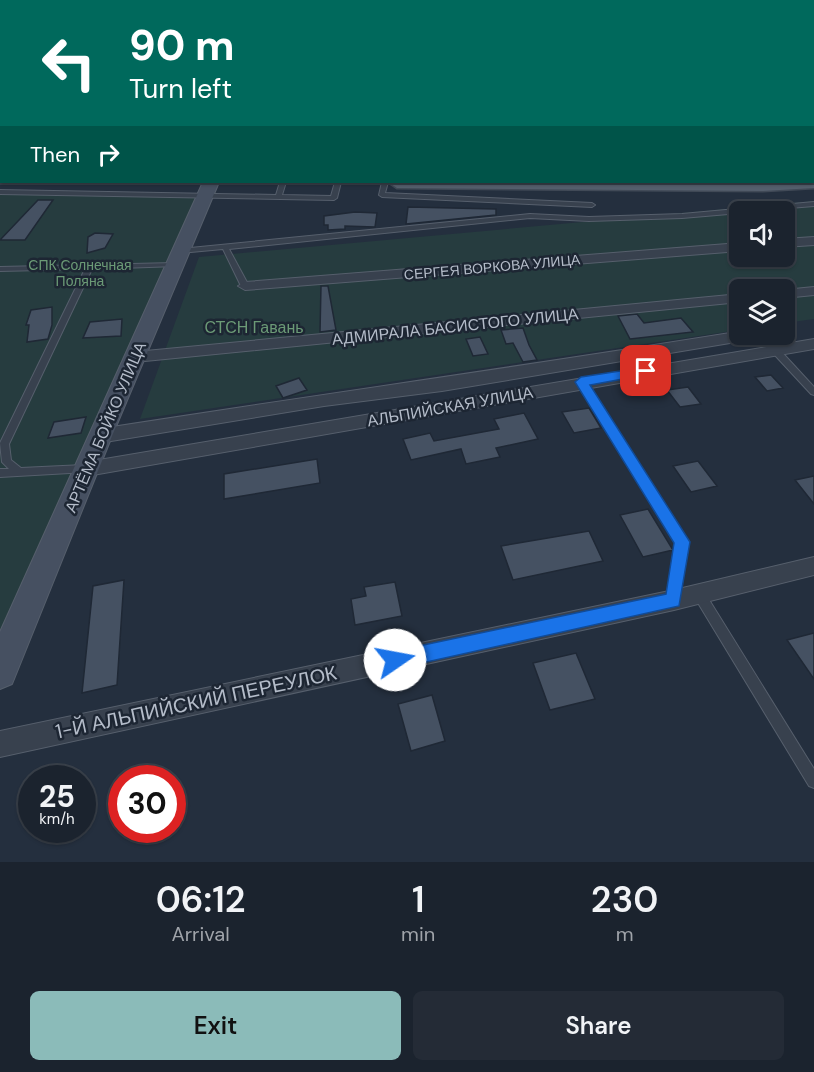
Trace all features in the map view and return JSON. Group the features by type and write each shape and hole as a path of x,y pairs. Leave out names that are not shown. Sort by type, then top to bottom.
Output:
{"main road":[{"path":"518,183 638,183"},
{"name":"АРТЁМА БОЙКО УЛИЦА","path":"0,672 99,436 208,189"}],"street":[{"path":"795,242 814,241"},
{"name":"СЕРГЕЯ ВОРКОВА УЛИЦА","path":"245,286 729,248"},
{"path":"795,293 814,291"},
{"name":"АДМИРАЛА БАСИСТОГО УЛИЦА","path":"135,357 729,299"},
{"path":"99,436 324,400 442,385 729,338"},
{"name":"АЛЬПИЙСКАЯ УЛИЦА","path":"87,469 581,382 814,344"},
{"name":"1-Й АЛЬПИЙСКИЙ ПЕРЕУЛОК","path":"0,744 674,600 814,566"}],"lane":[{"path":"278,197 283,183"},
{"path":"0,192 208,189 278,197 334,198 338,183"},
{"path":"385,183 382,195 592,205"},
{"path":"431,183 446,198"},
{"path":"518,183 530,216"},
{"path":"0,268 90,266 178,258 225,247 530,216 589,219 681,216 814,204"},
{"path":"225,247 245,286"},
{"path":"19,472 7,462 4,444 90,266"},
{"path":"775,350 814,392"},
{"path":"581,382 682,542 674,600"},
{"path":"0,473 87,469"},
{"path":"699,594 814,781"}],"green space":[{"name":"СПК Солнечная Поляна","path":"0,191 202,194 83,467 0,472"},
{"name":"СТСН Гавань","path":"814,201 814,319 795,322 795,279 729,279 729,331 140,419 199,257 729,209 729,267 795,267 795,203"},
{"path":"79,472 0,654 0,477"}],"building":[{"path":"38,200 53,200 25,240 0,240"},
{"path":"408,207 496,209 496,215 406,224"},
{"path":"355,212 377,213 375,227 345,226 345,229 328,230 328,225 324,225 324,216"},
{"path":"95,233 113,234 105,248 87,253 88,237"},
{"path":"321,286 328,286 336,330 320,332"},
{"path":"52,307 52,325 48,339 27,342 29,325 26,325 31,310"},
{"path":"637,314 644,323 681,318 693,332 630,339 618,316"},
{"path":"122,319 121,336 83,338 90,322"},
{"path":"523,328 537,360 523,362 513,343 506,344 501,330"},
{"path":"480,337 488,354 473,356 466,339"},
{"path":"771,375 783,388 767,391 755,377"},
{"path":"299,378 307,390 283,398 276,386"},
{"path":"688,387 701,404 680,407 667,390"},
{"path":"589,408 601,428 574,433 562,412"},
{"path":"524,413 538,439 496,448 500,457 466,464 461,449 411,460 403,439 430,433 434,441 499,429 494,419"},
{"path":"86,417 81,433 48,438 54,422"},
{"path":"317,459 320,483 224,499 224,474"},
{"path":"698,461 717,486 691,492 673,466"},
{"path":"814,476 814,504 795,480"},
{"path":"648,509 673,550 643,557 620,515"},
{"path":"589,531 603,561 513,580 501,546"},
{"path":"124,580 117,685 82,693 93,586"},
{"path":"395,582 402,616 355,625 351,599 366,596 364,587"},
{"path":"814,633 814,679 787,640"},
{"path":"576,653 595,699 550,710 533,663"},
{"path":"432,695 445,741 411,751 398,704"}],"route":[{"path":"395,660 674,600 682,542 581,382 646,371"}]}
